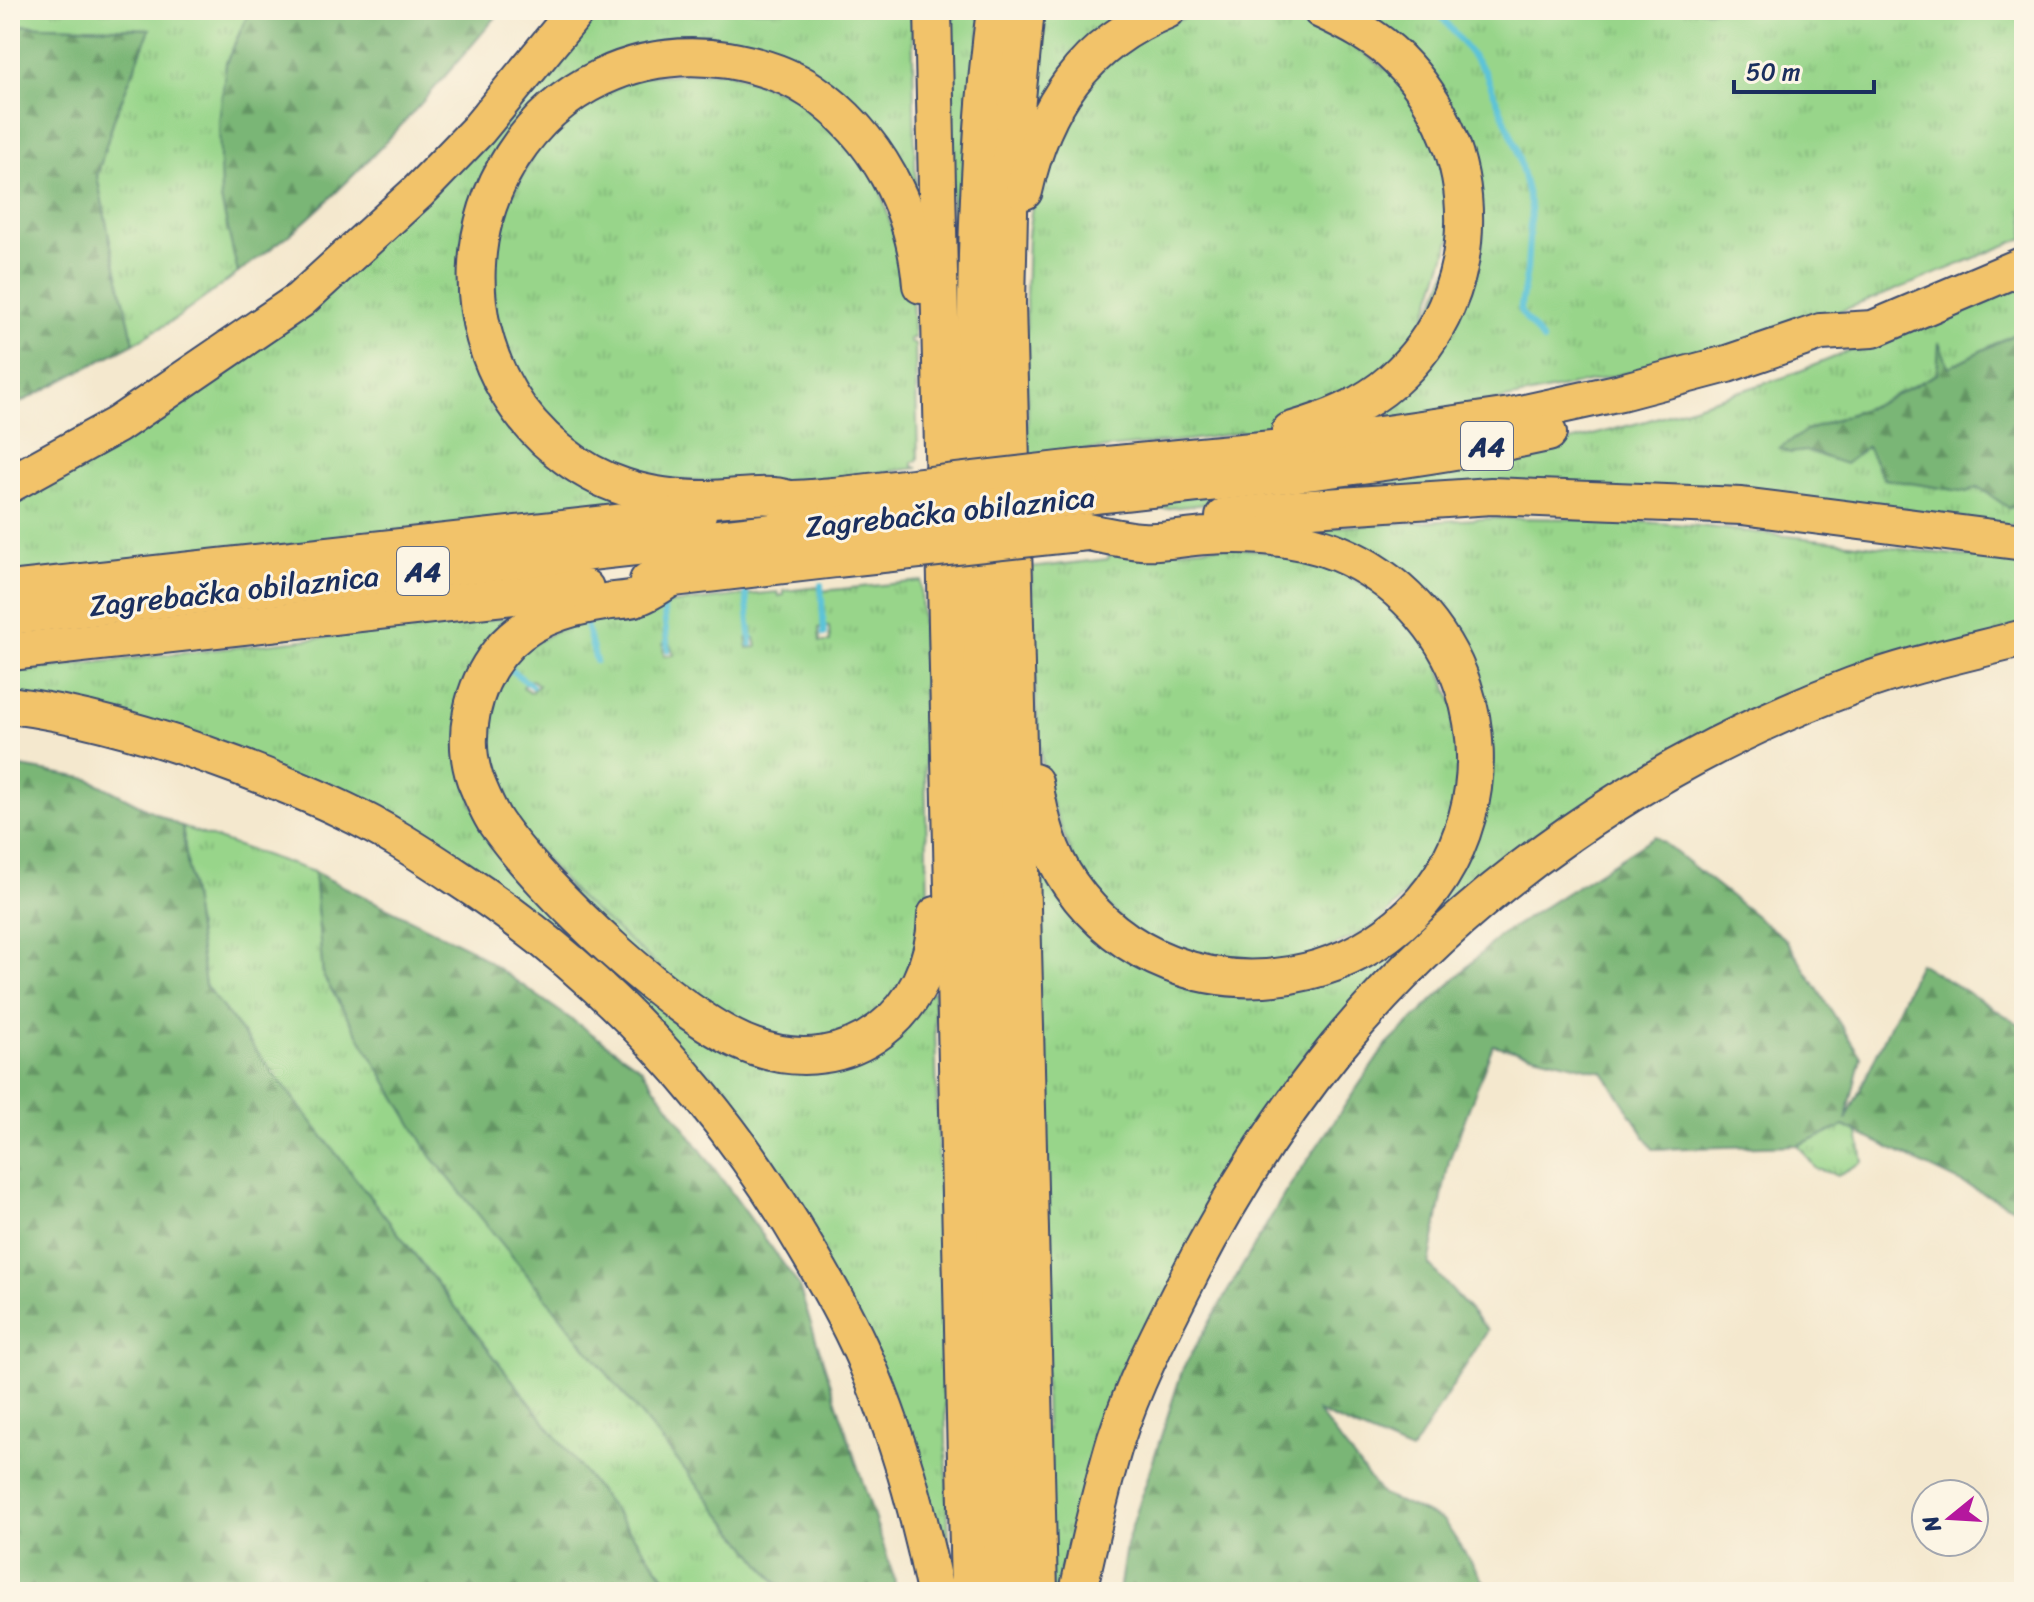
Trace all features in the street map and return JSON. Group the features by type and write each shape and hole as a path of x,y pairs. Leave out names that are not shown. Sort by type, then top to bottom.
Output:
{"highway":[{"path":"10,484 117,425 300,300 418,192 478,130 577,10"},
{"path":"933,10 969,1592"},
{"path":"995,10 978,189 976,359 1004,1592"},
{"path":"1026,10 1010,168 1007,303 1039,1592"},
{"path":"1007,303 1017,268 1023,197 1031,162 1056,104 1082,67 1102,47 1135,25 1167,10"},
{"path":"1190,459 1206,447 1267,437 1315,423 1360,405 1377,393 1406,367 1432,333 1443,316 1460,267 1465,220 1461,174 1446,127 1434,102 1396,57 1351,24 1321,10"},
{"path":"835,527 790,499 774,496 667,497 602,479 566,457 528,422 501,380 489,355 476,301 482,222 491,193 516,149 556,107 599,79 629,67 683,57 712,58 756,66 777,73 814,93 845,117 866,140 897,193 916,250 923,302 927,423 944,467"},
{"name":"Zagrebačka obilaznica","path":"10,616 835,527 1086,482 1330,470 1475,449 1625,416 1734,382 1873,329 2024,265"},
{"path":"1086,482 1190,459 1511,416 1621,392 1727,364 1821,332 1873,329"},
{"name":"Zagrebačka obilaznica","path":"10,652 672,578 835,527 1087,532 1297,509 1491,496 1742,506 2024,542"},
{"path":"10,590 775,505 790,499"},
{"path":"1014,643 1025,679 1031,764 1037,800 1053,854 1070,885 1093,912 1127,942 1155,958 1213,976 1242,980 1273,979 1304,973 1336,963 1383,937 1406,919 1442,874 1463,830 1472,799 1475,740 1467,696 1455,666 1438,636 1410,600 1362,565 1341,554 1302,542 1232,534 1143,542 1087,532"},
{"path":"672,578 638,598 566,609 520,632 496,657 485,674 476,694 470,722 469,750 474,775 497,823 552,889 633,965 699,1018 752,1047 801,1056 828,1053 857,1044 894,1019 919,989 926,973 935,928 935,865 952,820"},
{"path":"1078,1592 1117,1437 1155,1342 1201,1253 1264,1145 1336,1048 1401,975 1494,891 1580,827 1677,768 1760,725 1851,686 1913,666 2024,638"},
{"path":"10,705 109,725 189,748 346,811 416,850 494,901 564,955 616,1003 672,1060 732,1135 784,1209 826,1282 868,1366 901,1453 927,1549 935,1592"}],"green space":[{"path":"10,10 250,10 226,63 221,199 238,273 177,318 134,343 97,176 114,119 150,29 10,25"},
{"path":"250,10 502,10 430,94 355,174 301,225 238,273 221,199 219,122 226,63"},
{"path":"592,10 912,10 916,199 904,172 719,47 518,129 479,364 640,507 10,576 10,495 178,398"},
{"path":"947,10 981,10 961,335 955,335"},
{"path":"1039,10 1137,10 1034,115 1035,40"},
{"path":"1220,10 1268,10 1293,14 1324,25 1400,79 1438,141 1452,234 1423,325 1381,373 1292,420 1244,432 1189,440 1028,456 1028,236 1033,198 1044,157 1086,80 1156,28"},
{"path":"1353,10 2024,10 2024,238 1851,307 1711,352 1535,393 1358,427 1396,395 1479,195"},
{"path":"10,25 150,29 114,119 97,176 134,343 10,408"},
{"path":"725,71 802,99 876,174 912,298 914,338 909,339 910,343 915,344 918,460 913,462 913,467 918,468 804,484 634,479 555,433 497,347 490,239 543,136 634,77"},
{"path":"2024,281 2024,526 1279,496 1107,515 1108,507 1555,445 1646,421 1785,377"},
{"path":"2024,329 2024,505 2009,508 1978,487 1967,492 1884,479 1867,447 1845,464 1807,451 1790,453 1779,448 1808,430 1879,403 1937,374 1939,342 1949,367"},
{"path":"1497,518 1600,519 1699,526 2024,563 2024,626 1550,834 1249,1148 1066,1592 1050,1592 1032,845 1060,891 1261,992 1443,893 1475,682 1315,528"},
{"path":"1225,546 1316,559 1384,595 1433,650 1459,719 1459,794 1438,857 1376,926 1302,961 1215,963 1133,931 1080,877 1044,783 1036,709 1031,568 1108,559 1109,555"},
{"path":"921,581 928,905 917,969 867,1026 802,1046 721,1019 591,911 499,808 480,729 503,666 527,683 523,687 530,692 539,685 505,665 508,659 583,615 588,636 585,615 662,604 664,656 674,655 667,634 665,604 745,595 748,648 757,647 755,638 751,637 747,595 778,592 779,596 784,595 784,591 819,587 820,642 830,642 829,627 825,627 822,591"},
{"path":"522,616 496,639 471,804 775,1067 934,991 950,1592 789,1199 463,868 10,695 10,672"},
{"path":"10,765 89,779 182,827 205,985 677,1592 10,1592"},
{"path":"182,827 314,872 323,976 431,1155 784,1592 677,1592 205,985"},
{"path":"1655,836 1786,940 1861,1057 1846,1120 1919,963 2024,1027 2024,1213 1844,1126 1798,1145 1653,1149 1603,1072 1493,1045 1449,1161 1429,1265 1488,1330 1411,1452 1318,1412 1382,1495 1443,1520 1491,1592 1119,1592 1126,1545 1183,1368 1285,1193 1385,1047 1499,936"},
{"path":"314,872 469,948 641,1068 798,1284 895,1581 894,1592 784,1592 431,1156 323,976"},
{"path":"1844,1126 1858,1133 1863,1162 1838,1175 1816,1169 1798,1145"}],"waterway":[{"path":"1436,10 1485,72 1516,146 1531,208 1527,270 1520,311 1543,341"},
{"path":"821,585 824,634"},
{"path":"746,593 751,644"},
{"path":"663,603 668,650"},
{"path":"584,617 596,661"},
{"path":"504,665 532,686"}]}
